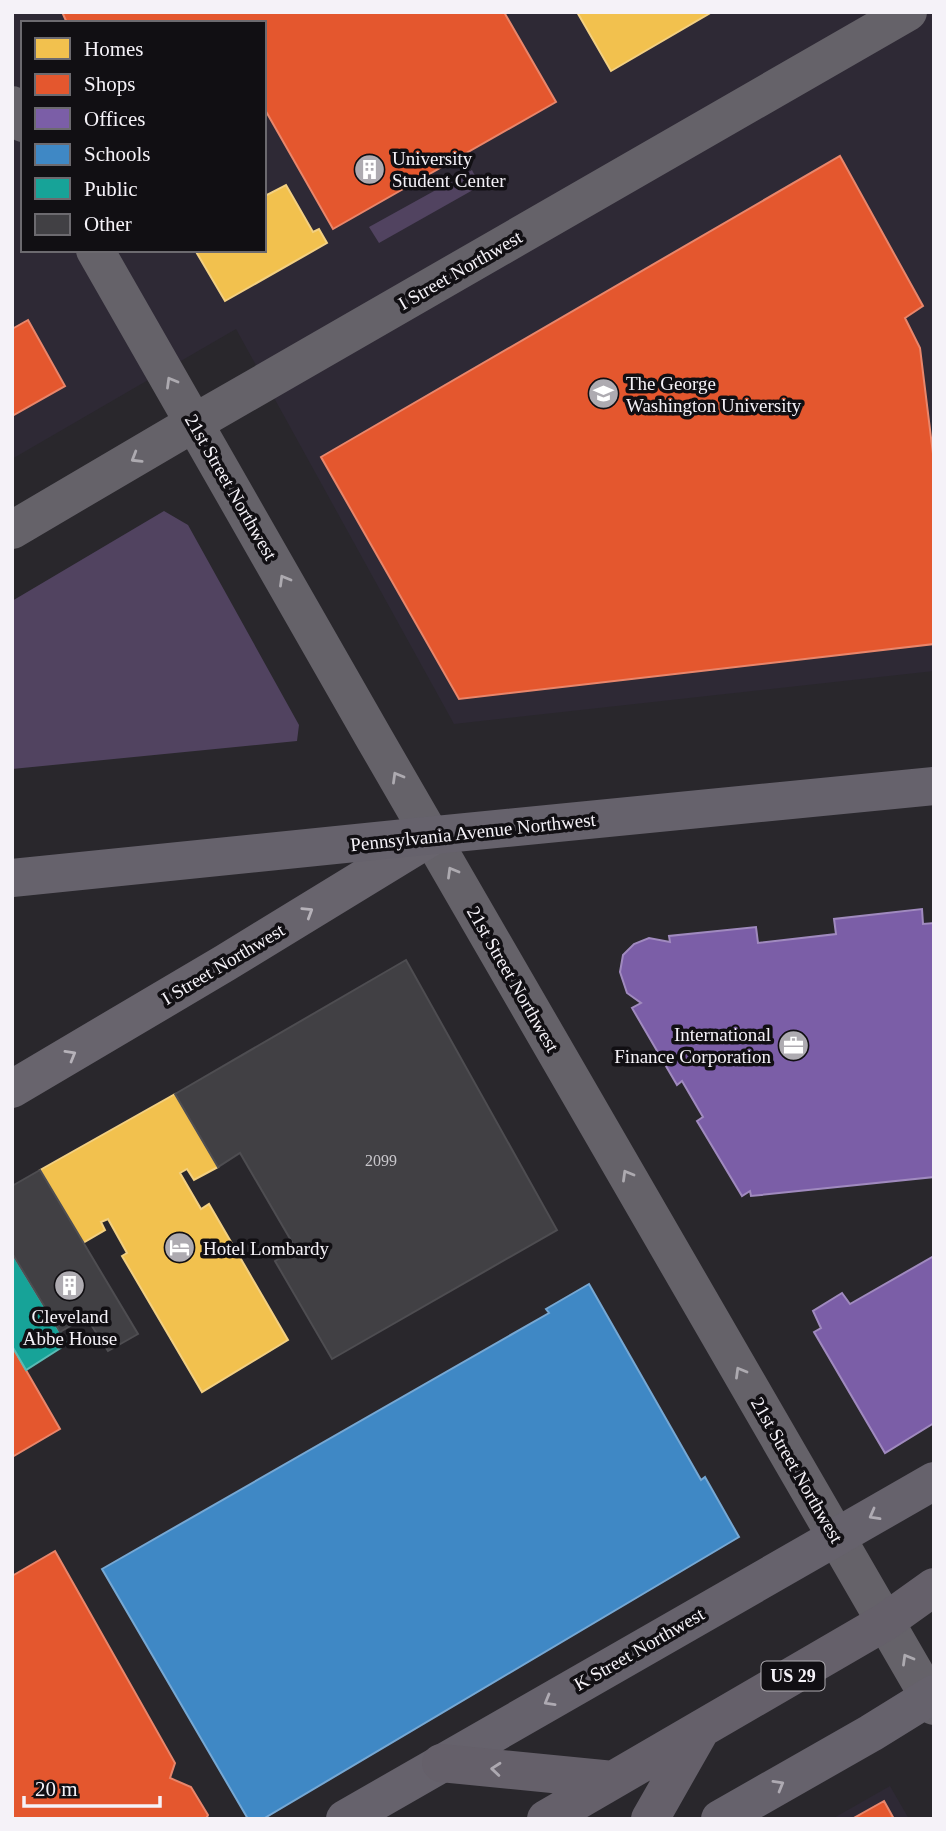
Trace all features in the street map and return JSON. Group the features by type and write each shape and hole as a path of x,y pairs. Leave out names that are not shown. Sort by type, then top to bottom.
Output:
{"highway":[{"name":"US 29","path":"546,1819 885,1622 934,1587"},
{"name":"US 29","path":"885,1622 934,1602"},
{"path":"650,1819 700,1731"},
{"path":"441,1763 613,1780"}],"main road":[{"name":"Pennsylvania Avenue Northwest","path":"12,878 934,786"},
{"name":"I Street Northwest","path":"12,1089 202,978 431,836"},
{"name":"K Street Northwest","path":"345,1819 934,1481"},
{"path":"720,1819 932,1699"}],"street":[{"name":"I Street Northwest","path":"12,530 908,12"},
{"name":"21st Street Northwest","path":"96,252 885,1622 932,1699"}],"shaded area":[{"name":"The George Washington University","path":"12,12 934,12 934,671 454,724 236,329 12,459"},
{"path":"472,170 480,186 379,243 369,227"},
{"path":"164,511 188,525 299,725 297,741 12,769 12,601"},
{"path":"890,1786 909,1819 832,1819"}],"building: Homes":[{"path":"577,12 712,12 611,71"},
{"path":"286,185 313,232 319,229 327,243 225,301 196,252 266,252 267,195"},
{"name":"Hotel Lombardy","path":"175,1094 218,1167 194,1180 187,1169 180,1173 201,1209 209,1204 288,1340 202,1392 122,1256 127,1253 108,1219 101,1222 105,1230 83,1243 40,1170"}],"building: Shops":[{"name":"University Student Center","path":"62,12 504,12 556,102 333,229 266,112 266,21 66,21"},
{"path":"840,156 923,306 905,318 920,348 934,462 934,644 459,699 321,457"},
{"path":"28,320 65,386 12,416 12,329"},
{"path":"12,1346 60,1429 12,1457"},
{"path":"55,1551 175,1763 170,1778 191,1787 208,1815 206,1819 12,1819 12,1576"},
{"path":"884,1801 894,1819 852,1819"}],"building: Offices":[{"name":"International Finance Corporation","path":"922,909 923,924 934,923 934,1177 751,1196 750,1191 742,1196 697,1121 703,1117 682,1081 677,1085 632,1008 641,1003 627,993 620,972 623,955 634,944 649,938 670,942 669,936 756,927 758,943 836,934 834,919"},
{"path":"934,1256 934,1423 885,1453 814,1332 821,1328 813,1311 842,1293 850,1304"}],"building: Schools":[{"path":"589,1284 701,1480 705,1477 739,1537 263,1819 248,1819 102,1569 549,1313 546,1309"}],"building: Public":[{"path":"12,1253 67,1344 26,1370 12,1346"}],"building: Other":[{"path":"406,960 557,1230 332,1359 275,1261 296,1249 240,1153 218,1167 175,1094"},
{"name":"Cleveland Abbe House","path":"40,1170 138,1334 108,1351 86,1317 60,1332 12,1253 12,1186"}],"place":[{"name":"University Student Center","path":"369,169"},
{"name":"The George Washington University","path":"603,394"},
{"name":"International Finance Corporation","path":"794,1045"},
{"name":"Hotel Lombardy","path":"180,1248"},
{"name":"Cleveland Abbe House","path":"70,1285"}]}
